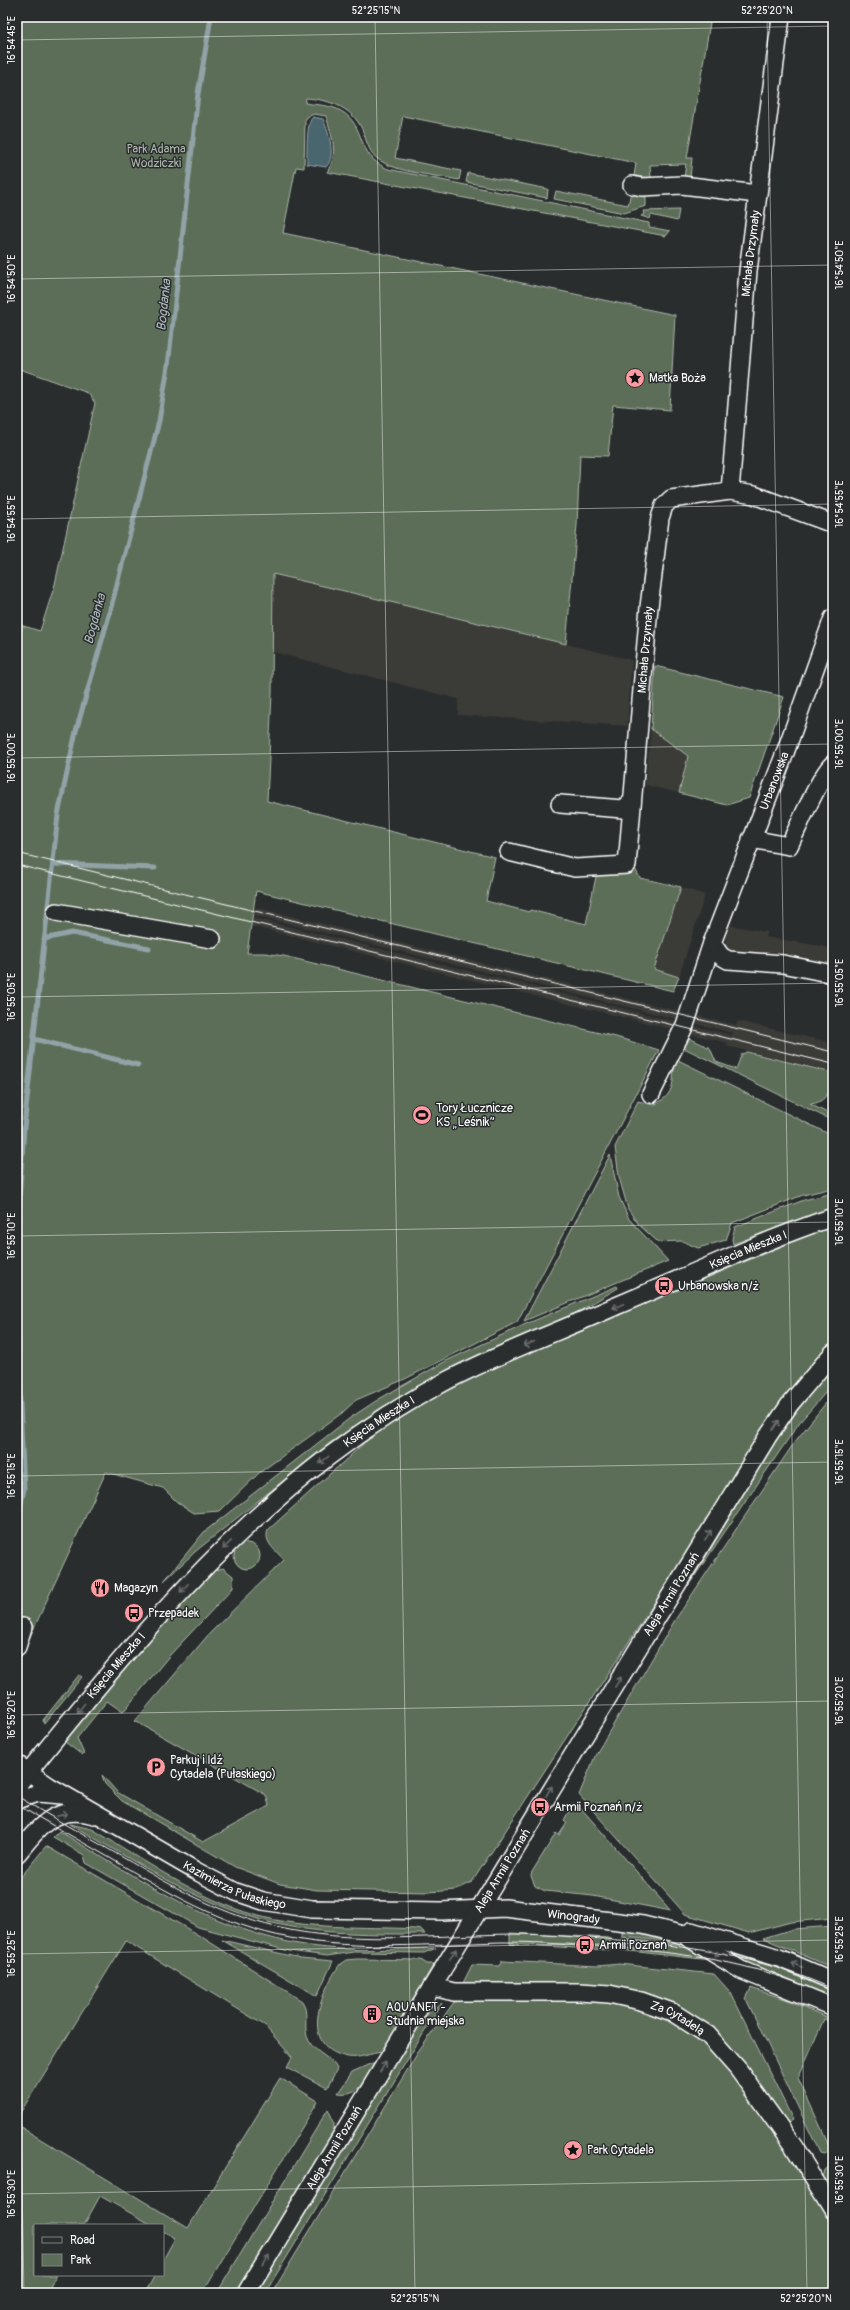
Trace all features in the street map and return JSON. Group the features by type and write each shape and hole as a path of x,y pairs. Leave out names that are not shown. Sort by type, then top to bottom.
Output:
{"street":[{"name":"Michała Drzymały","path":"730,491 739,362 780,17"},
{"path":"632,185 642,187 682,185 758,194"},
{"name":"Michała Drzymały","path":"509,852 574,868 627,865 649,607 660,518 664,506 671,500 730,491 754,495 833,524"},
{"name":"Urbanowska","path":"651,1094 685,1025 712,943 785,753 833,618"},
{"path":"751,839 789,846 825,775 833,764"},
{"path":"560,804 623,809 632,802"},
{"path":"56,912 212,939"},
{"path":"712,943 721,956 728,960 783,964 833,974"},
{"name":"Księcia Mieszka I","path":"23,1768 190,1581 277,1499 354,1437 407,1403 457,1375 732,1257 833,1217"},
{"name":"Aleja Armii Poznań","path":"246,2293 480,1910 536,1813 768,1436 790,1404 833,1353"},
{"path":"17,1647 23,1627"},
{"path":"17,1786 23,1768"},
{"name":"Kazimierza Pułaskiego","path":"23,1768 66,1796 104,1818 217,1882 245,1895 272,1903 312,1909 480,1910"},
{"path":"17,1800 38,1793 66,1796"},
{"path":"17,1854 42,1824 50,1818 74,1813 92,1814 104,1818"},
{"name":"Winogrady","path":"480,1910 505,1908 627,1922 667,1930 688,1937 741,1970 833,2007"},
{"name":"Winogrady","path":"667,1930 689,1931 750,1948 833,1981"},
{"name":"Za Cytadelą","path":"433,1987 454,1992 580,1992 609,1994 641,2001 672,2012 708,2035 738,2069 794,2147 833,2210"}],"shaded area":[{"path":"273,573 632,660 627,726 458,715 458,699 273,652"},
{"path":"651,729 688,756 679,793 645,785"},
{"path":"17,849 736,1025 738,1021 833,1043 833,1072 726,1046 728,1043 17,869 17,860 731,1035 733,1033 17,857"},
{"path":"681,887 705,895 679,977 654,969"},
{"path":"729,925 768,932 766,937 833,948 833,973 723,951"}],"green space":[{"name":"Park Adama Wodziczki","path":"17,17 711,17 687,158 692,158 690,178 684,178 686,164 650,165 651,178 634,176 636,163 403,116 395,158 461,171 459,180 407,171 387,164 373,155 360,125 348,112 333,103 306,98 305,103 333,108 341,111 349,117 355,124 370,156 388,169 649,223 649,227 670,231 666,236 327,172 333,158 334,151 332,138 326,116 314,114 307,117 305,121 304,168 296,167 283,233 675,315 670,410 613,405 608,456 580,455 577,525 566,644 273,574 272,693 267,801 495,857 486,901 586,924 597,872 634,867 640,878 681,887 654,969 679,977 673,991 256,891 247,953 265,953 284,956 616,1037 659,1050 517,1322 405,1379 356,1400 342,1413 259,1473 220,1511 194,1513 177,1502 163,1488 106,1472 17,1665 17,624 40,631 55,584 95,403 88,393 17,368"},
{"path":"468,173 548,189 547,198 466,182"},
{"path":"556,191 628,205 631,192 646,194 646,206 624,213 554,199"},
{"path":"679,210 677,221 651,215 650,219 641,216 644,214 643,211"},
{"path":"655,666 784,697 749,798 727,805 679,793 688,756 651,729"},
{"path":"687,1037 710,1048 716,1062 736,1069 742,1054 747,1052 833,1073 832,1084 828,1094 820,1101 810,1104 833,1116 833,1121 682,1047"},
{"path":"676,1059 833,1136 833,1188 803,1195 732,1223 726,1240 698,1248 682,1241 658,1242 639,1225 628,1209 619,1177 615,1147 638,1101 654,1105 662,1100 670,1091"},
{"path":"610,1155 619,1197 629,1219 668,1261 524,1321"},
{"path":"833,1193 833,1208 733,1244 732,1239 735,1227 804,1200"},
{"path":"833,1226 833,1342 798,1383 472,1882 456,1890 429,1892 317,1890 280,1884 235,1867 122,1801 105,1784 102,1775 117,1792 203,1842 269,1806 266,1795 135,1721 209,1634 284,1560 269,1543 267,1539 268,1530 372,1436 430,1400 490,1370 796,1240"},
{"path":"617,1286 618,1288 576,1313 439,1375 376,1411 330,1443 196,1551 164,1581 204,1532 350,1418 379,1399 446,1361 526,1324"},
{"path":"833,1367 833,1384 799,1423 688,1586 782,1431"},
{"path":"833,1394 833,1918 791,1922 749,1933 685,1914 579,1795 596,1754 675,1620 794,1443"},
{"path":"247,1543 256,1547 260,1556 256,1565 247,1569 238,1565 234,1556 238,1547"},
{"path":"223,1568 233,1576 233,1588 169,1656 123,1712 107,1701 77,1738 84,1754 82,1755 65,1742 170,1615 213,1571"},
{"path":"79,1675 82,1677 44,1724 43,1720"},
{"path":"573,1804 580,1807 671,1911 593,1896 545,1891 535,1886 531,1876 532,1872 556,1833 559,1835 567,1823 564,1820"},
{"path":"70,1824 92,1829 192,1889 234,1908 255,1915 275,1920 314,1925 415,1929 422,1930 425,1934 366,1934 327,1932 268,1922 242,1914 216,1904 166,1879"},
{"path":"59,1831 180,1902 211,1917 243,1929 276,1939 326,1948 374,1950 436,1948 424,1953 355,1952 327,1956 289,1951 198,1927 86,1863 84,1855 53,1837"},
{"path":"46,1846 205,1939 302,2001 305,2010 306,2031 309,2041 315,2049 335,2065 337,2069 327,2088 287,2067 292,2057 264,2025 126,1941 17,2118 17,1882"},
{"path":"833,1926 833,1968 763,1938 793,1929"},
{"path":"622,1930 679,1942 622,1937"},
{"path":"510,1933 611,1938 609,1950 510,1944"},
{"path":"622,1939 688,1945 711,1960 620,1950"},
{"path":"222,1940 300,1958 333,1961 317,1996"},
{"path":"728,1952 774,1964 833,1987 833,2000 732,1957"},
{"path":"346,1960 421,1960 427,1964 434,1964 382,2052 361,2057 348,2057 332,2051 323,2042 318,2031 318,2017 326,1989 340,1964"},
{"name":"Park Cytadela","path":"502,1961 598,1966 619,1964 714,1974 731,1993 793,2120 788,2123 751,2073 807,2182 833,2227 833,2293 272,2293 417,2054 454,2002 463,2001 473,1985 462,1985 472,1965 499,1966"},
{"path":"751,1988 788,2000 833,2020 833,2023 824,2019 798,2078 830,2147 830,2150 824,2154 820,2153 746,1999"},
{"path":"442,2003 265,2293 257,2293 425,2016"},
{"path":"370,2064 375,2064 361,2086 352,2092 338,2093 352,2072"},
{"path":"280,2078 318,2101 202,2293 145,2293 154,2276 164,2276 164,2258 175,2238 164,2232 164,2224 150,2224 100,2196 85,2224 34,2224 34,2276 56,2276 47,2293 17,2293 17,2125 188,2228"},
{"path":"328,2109 334,2122 334,2131 236,2293 217,2293"},
{"path":"833,2164 833,2194 823,2177 825,2170"}],"water":[{"path":"313,117 323,119 329,136 331,156 326,167 307,164 308,131"}],"waterway":[{"name":"Bogdanka","path":"17,1230 24,1127 58,815 76,731 108,619 159,421 168,366 198,94 211,17"},
{"path":"53,864 155,868"},
{"path":"44,939 72,933 149,948"},
{"path":"34,1039 138,1065"},
{"name":"Bogdanka","path":"17,1343 24,1489 17,1523"}],"tram line":[{"path":"17,853 833,1052"},
{"path":"17,865 833,1064"},
{"path":"17,1796 153,1875 197,1898 242,1917 290,1930 345,1937 373,1938 524,1934 633,1941 692,1948 748,1960 805,1977 833,1989"},
{"path":"17,1805 175,1895 219,1916 266,1933 316,1942 369,1946 516,1942 621,1948 677,1954 755,1969 806,1986 833,1998"}],"place":[{"name":"Matka Boża","path":"635,378"},
{"name":"Tory Łucznicze KS „Leśnik”","path":"422,1115"},
{"name":"Urbanowska n/ż","path":"664,1286"},
{"name":"Magazyn","path":"100,1588"},
{"name":"Przepadek","path":"134,1613"},
{"name":"Parkuj i Idź Cytadela (Pułaskiego)","path":"156,1767"},
{"name":"Armii Poznań n/ż","path":"540,1807"},
{"name":"Armii Poznań","path":"585,1945"},
{"name":"AQUANET - Studnia miejska","path":"372,2014"},
{"name":"Park Cytadela","path":"573,2150"}]}
